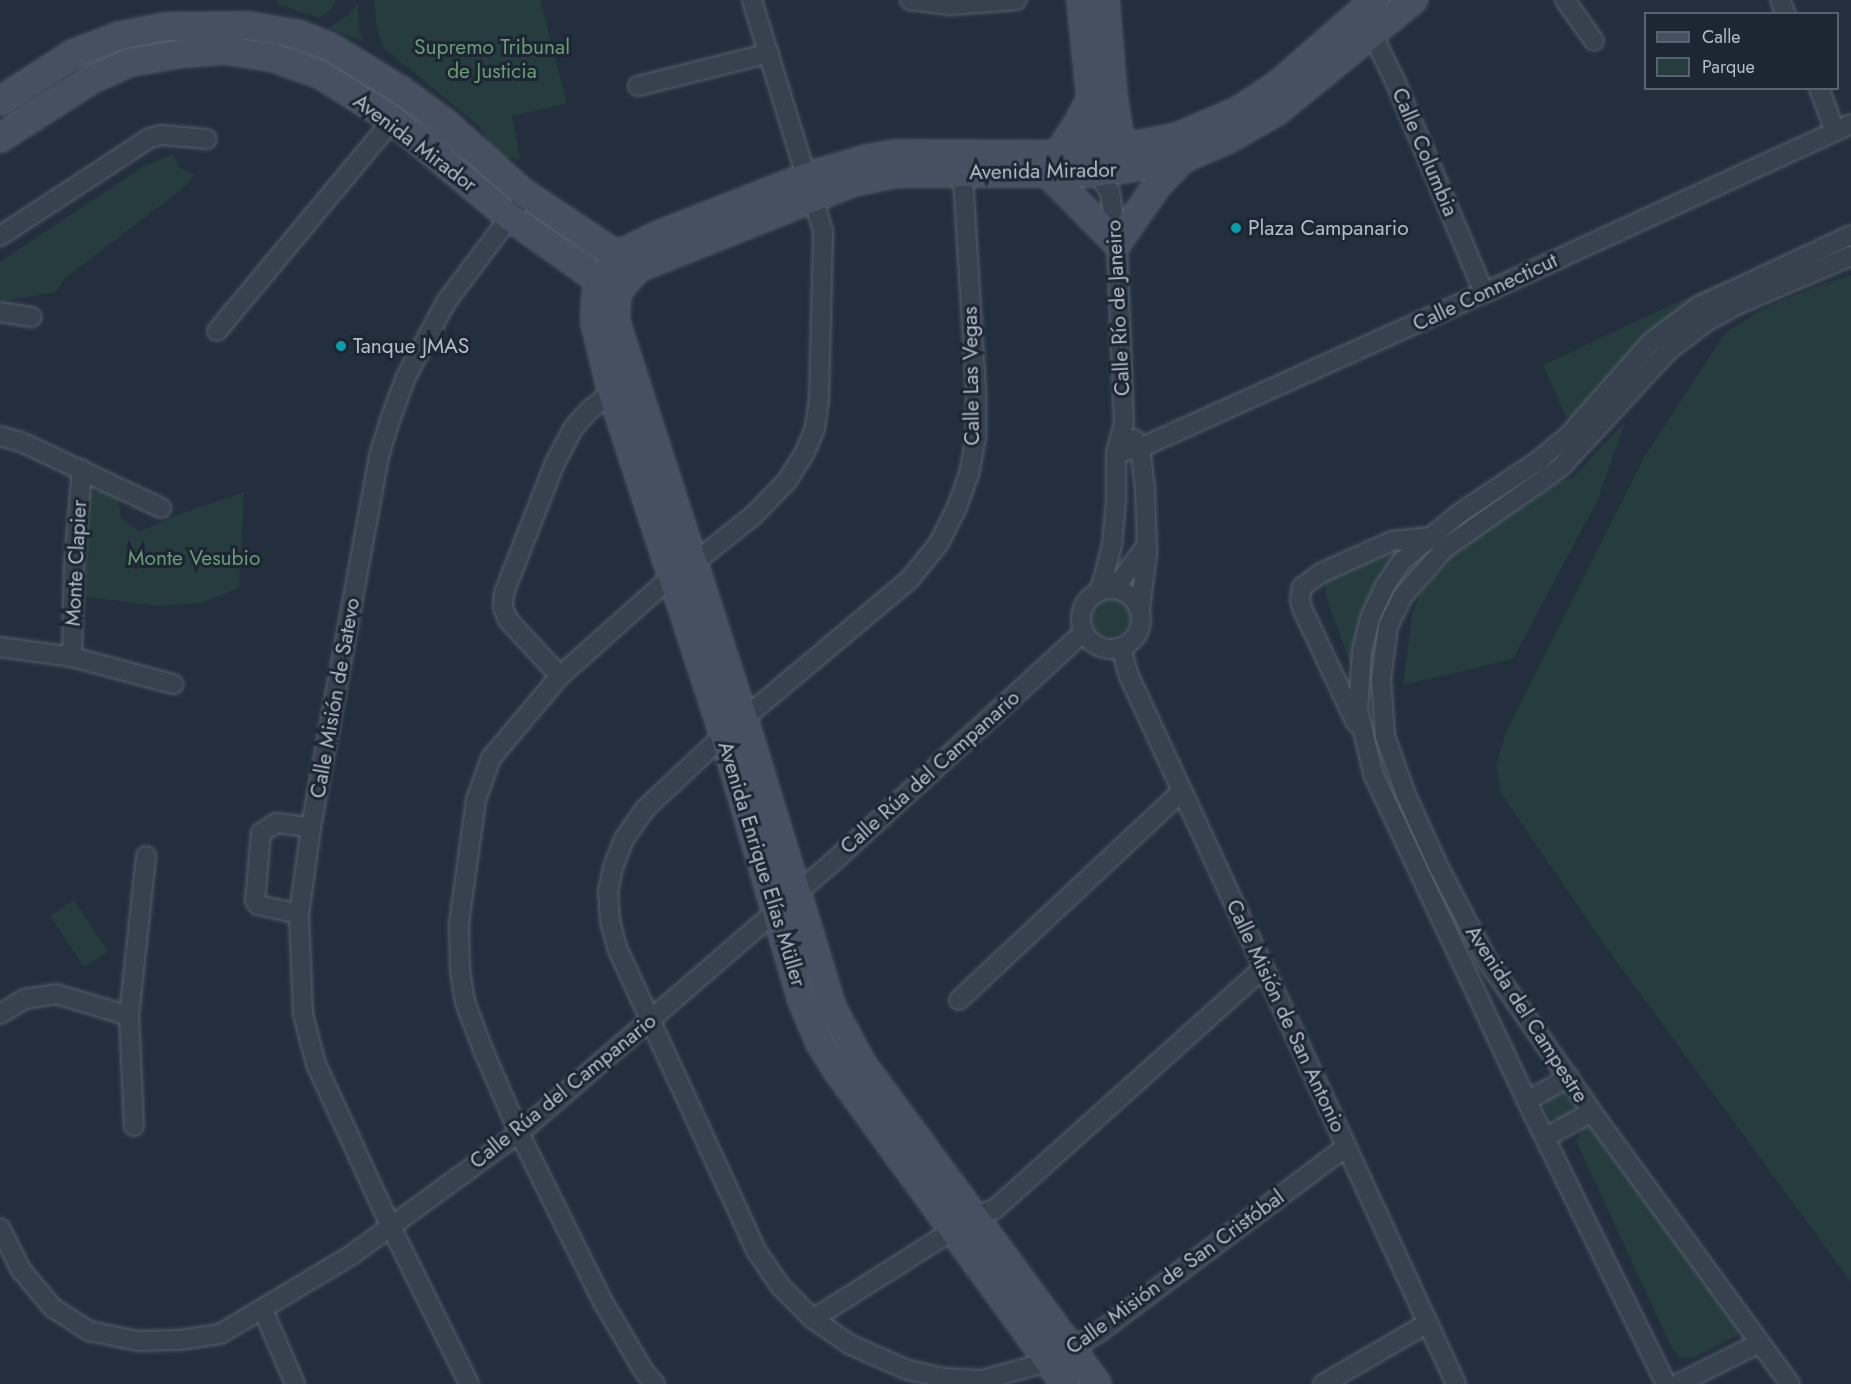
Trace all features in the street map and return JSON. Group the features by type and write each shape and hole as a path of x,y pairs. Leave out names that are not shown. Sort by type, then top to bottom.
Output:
{"main road":[{"name":"Calle Río de Janeiro","path":"1081,0 1103,97 1124,159"},
{"name":"Calle Río de Janeiro","path":"1102,172 1105,0"},
{"name":"Avenida Mirador","path":"0,101 73,54 120,36 166,27 248,26 300,35 330,47 368,69 445,123 527,196 627,262 659,235 810,186 867,159 896,154 962,163 1053,164 1102,172 1124,159 1180,148 1279,84 1370,16 1413,0"},
{"name":"Avenida Mirador","path":"0,138 94,78 130,62 183,53 224,50 272,57 320,74 393,120 510,217 608,287"},
{"path":"1103,97 1137,124 1180,148 1156,188 1117,243 1053,164 1103,97"},
{"path":"608,287 627,262"},
{"name":"Avenida Enrique Elías Müller","path":"608,287 595,322 694,563 832,1008 862,1064 1097,1384"},
{"name":"Avenida Enrique Elías Müller","path":"623,387 671,577 724,735 802,1000 820,1042 1065,1384"}],"street":[{"path":"694,563 754,515 787,481 805,452 815,428 819,399 823,231 752,0"},
{"path":"910,0 950,5 1017,0"},
{"path":"1565,0 1594,41"},
{"name":"Calle Columbia","path":"1370,16 1484,293"},
{"path":"638,86 768,53"},
{"path":"1820,90 1843,127"},
{"path":"217,331 393,120"},
{"name":"Calle Connecticut","path":"1116,453 1140,448 1484,293 1843,127"},
{"path":"0,237 150,138 162,135 207,139"},
{"name":"Calle Las Vegas","path":"744,720 909,580 939,543 957,507 969,474 976,438 976,389 962,163"},
{"name":"Calle Río de Janeiro","path":"1102,172 1117,243 1124,423 1116,453 1114,530 1105,590"},
{"name":"Calle Misión de Satevo","path":"469,1384 390,1225 316,1064 308,1040 300,973 299,914 311,827 379,456 390,420 406,377 446,302 527,196"},
{"name":"Avenida del Campestre","path":"1666,1384 1527,1101 1373,773 1358,710 1362,651 1370,618 1384,586 1402,561 1460,513 1538,461 1569,435 1608,387 1650,342 1700,306 1851,235"},
{"name":"Avenida del Campestre","path":"1790,1384 1592,1112 1474,938 1430,847 1394,762 1385,736 1381,709 1381,679 1388,626 1402,597 1422,571 1444,549 1470,529 1538,486 1561,467 1668,351 1706,322 1739,304 1851,256"},
{"path":"0,312 32,317"},
{"path":"560,676 508,620 503,607 504,593 555,463 574,427 623,387"},
{"path":"1608,387 1623,399"},
{"name":"Calle Río de Janeiro","path":"1124,423 1140,448 1146,539 1140,609"},
{"path":"0,435 82,469 161,508"},
{"name":"Monte Clapier","path":"72,657 74,564 82,469"},
{"path":"1460,513 1470,529"},
{"path":"1105,590 1128,594 1140,609 1141,618 1136,636 1121,647 1104,648 1089,639 1084,632 1081,613 1091,596 1105,590 1146,539 1114,530"},
{"name":"Avenida del Campestre","path":"1363,738 1302,608 1300,592 1309,580 1321,573 1392,541 1430,537"},
{"path":"655,1384 645,1373 603,1302 519,1133 465,1002 460,971 459,922 476,800 483,776 505,739 560,676 671,577"},
{"name":"Calle Rúa del Campanario","path":"0,1228 21,1270 52,1308 89,1331 138,1341 179,1340 220,1334 353,1254 519,1133 835,860 1084,632"},
{"path":"0,647 72,657 173,684"},
{"name":"Calle Misión de San Antonio","path":"1121,647 1129,676 1456,1384"},
{"name":"Calle Misión de San Cristóbal","path":"744,720 724,735 645,809 624,839 613,868 608,892 610,921 618,950 649,1020 758,1252 781,1287 813,1319 850,1346 908,1370 943,1378 982,1380 1048,1362 1098,1333 1346,1147"},
{"path":"1373,773 1394,762"},
{"path":"959,1000 1182,791"},
{"path":"299,914 258,905 255,901 261,833 276,823 311,827"},
{"path":"134,1126 129,1016 146,856"},
{"path":"813,1319 954,1232 975,1216 995,1209 1264,968"},
{"path":"0,1014 25,999 56,994 129,1016"},
{"path":"1527,1101 1569,1077"},
{"path":"1546,1137 1592,1112"},
{"path":"262,1310 295,1384"},
{"path":"1323,1384 1428,1323"},
{"path":"1678,1384 1759,1342"}],"green space":[{"path":"276,0 336,0 330,11 319,18 277,4"},
{"name":"Supremo Tribunal de Justicia","path":"374,0 540,0 567,103 512,116 520,160 501,157 478,125 384,48 377,29"},
{"path":"358,3 359,30 363,41 329,28 349,14"},
{"path":"173,154 179,168 194,175 182,189 65,278 55,292 3,301 0,297 0,262 143,167"},
{"path":"1851,275 1851,1282 1606,947 1501,793 1496,765 1505,735 1645,456 1725,333 1761,310 1814,287"},
{"path":"1727,279 1731,290 1669,330 1573,432 1543,365"},
{"path":"1625,422 1598,499 1513,659 1403,685 1412,615 1420,594 1450,557 1490,525 1559,482 1572,478"},
{"name":"Monte Vesubio","path":"99,490 118,496 121,519 140,532 177,515 244,492 239,588 201,603 157,606 80,596 84,504 89,494"},
{"path":"1439,523 1400,566 1376,625 1367,708 1326,597 1324,577 1387,541"},
{"path":"1111,598 1124,604 1130,617 1124,630 1111,636 1098,630 1092,617 1098,604"},
{"path":"74,900 108,952 84,967 50,916"},
{"path":"1559,1092 1569,1096 1573,1106 1569,1116 1559,1120 1549,1116 1545,1106 1549,1096"},
{"path":"1584,1126 1600,1128 1743,1323 1738,1335 1694,1358 1679,1357 1671,1346 1576,1141"}],"place":[{"name":"Plaza Campanario","path":"1236,228"},
{"name":"Tanque JMAS","path":"341,346"}]}
